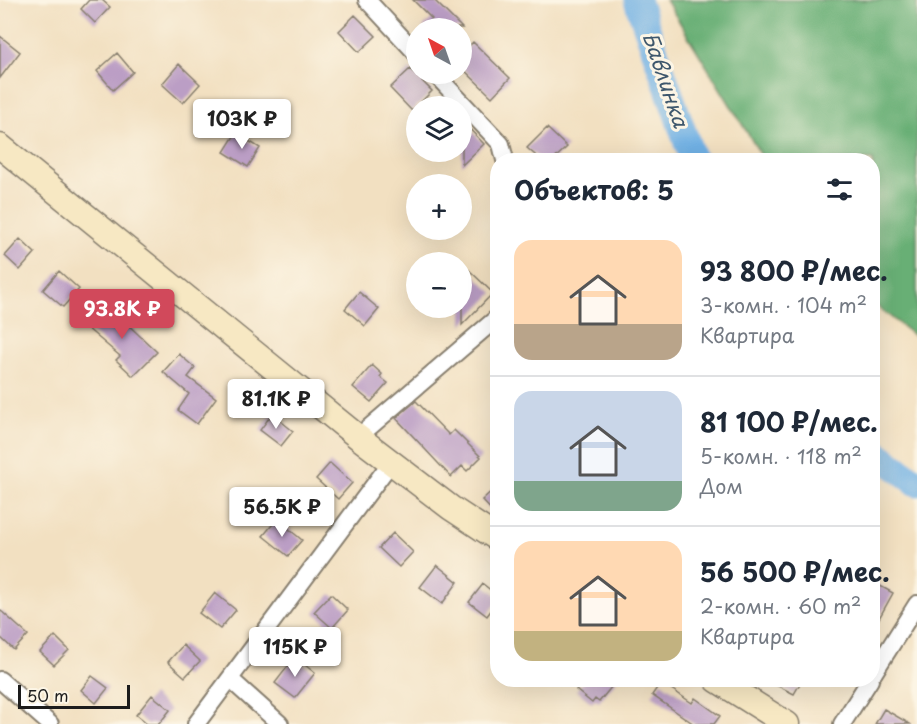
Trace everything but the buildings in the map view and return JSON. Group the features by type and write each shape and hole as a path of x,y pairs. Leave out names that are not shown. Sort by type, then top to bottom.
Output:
{"street":[{"path":"367,0 406,42"},
{"path":"444,84 501,144 503,153"},
{"path":"0,146 358,437 451,508 490,534"},
{"path":"358,437 490,324"},
{"path":"196,724 392,462"},
{"path":"880,663 917,604"},
{"path":"230,678 280,724"},
{"path":"0,680 50,724"},
{"path":"728,687 786,724"},
{"path":"842,724 866,687"}],"green space":[{"path":"666,0 917,0 917,338 880,309 880,153 760,153"}],"waterway":[{"name":"Бавлинка","path":"637,0 691,153"},
{"name":"Бавлинка","path":"880,455 917,483"}]}
